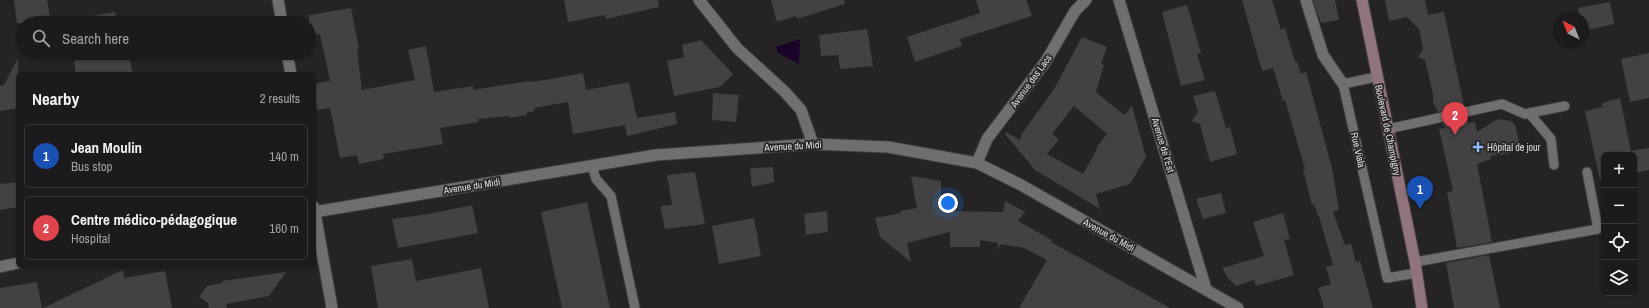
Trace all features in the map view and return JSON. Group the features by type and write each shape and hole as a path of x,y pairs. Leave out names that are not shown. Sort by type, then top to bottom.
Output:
{"main road":[{"name":"Boulevard de Champigny","path":"1362,0 1422,308"}],"street":[{"path":"278,0 281,16"},
{"path":"699,0 737,48 785,92 801,110 813,144"},
{"name":"Avenue des Lacs","path":"977,163 987,139 1046,61 1075,11 1086,0"},
{"name":"Avenue de l'Est","path":"1119,0 1206,289"},
{"name":"Rue Viala","path":"1306,0 1322,54 1343,84"},
{"path":"288,60 291,72"},
{"name":"Avenue du Midi","path":"316,210 656,155 813,144 888,147 977,163 1028,189 1238,308"},
{"path":"316,221 332,308"},
{"path":"0,267 16,264"}],"lane":[{"path":"1343,84 1376,77"},
{"name":"Rue Viala","path":"1343,84 1387,278 1415,268"},
{"path":"1388,130 1502,104 1525,114 1566,106"},
{"path":"1530,113 1551,139 1554,164"},
{"path":"592,166 596,179 611,196 635,308"},
{"path":"1415,268 1598,229 1587,172"}],"shaded area":[{"path":"800,39 799,64 778,53 776,47"}],"building":[{"path":"14,0 47,0 50,16 16,16"},
{"path":"564,0 658,0 659,7 606,19 605,15 568,22"},
{"path":"771,0 844,0 845,4 797,19 796,16 777,22"},
{"path":"976,0 1026,0 1032,16 960,39 962,46 915,62 907,37 980,13"},
{"path":"1242,0 1272,0 1281,30 1285,28 1295,62 1297,61 1301,74 1306,72 1332,168 1339,210 1333,212 1345,245 1351,244 1356,262 1360,261 1373,308 1324,308 1318,288 1331,284 1326,267 1333,265 1319,216 1314,204 1312,205 1303,170 1305,169 1285,100 1283,101 1273,68 1262,71"},
{"path":"1313,0 1335,0 1339,20 1321,23"},
{"path":"1385,0 1425,0 1428,15 1444,12 1464,106 1438,112 1433,102 1433,94 1425,60 1418,57 1423,49 1419,29 1407,17 1389,21"},
{"path":"1610,2 1614,24 1589,30 1589,12 1579,12 1578,8"},
{"path":"1187,5 1201,53 1197,54 1205,80 1181,86 1162,12"},
{"path":"351,8 359,49 357,49 362,90 415,80 408,50 426,46 434,92 473,86 473,90 583,73 586,90 629,82 637,118 675,112 677,124 627,136 625,125 573,134 568,102 534,108 534,111 526,113 527,115 510,118 509,116 478,119 479,122 440,128 443,144 383,154 384,159 359,164 357,155 340,158 330,108 317,110 316,84 330,81 320,34 316,35 316,16 309,15"},
{"path":"115,12 116,16 92,16"},
{"path":"867,29 873,66 840,69 838,55 821,56 819,35"},
{"path":"1082,37 1107,47 1101,64 1104,65 1096,92 1124,115 1132,106 1146,157 1130,184 1096,194 1100,209 1035,170 1005,134 1006,132 1020,140 1021,135 1054,89","holes":["1074,106 1107,134 1096,148 1097,149 1083,174 1047,154 1059,139 1052,134"]},
{"path":"701,40 733,74 720,87 674,96 667,61 684,57 682,45"},
{"path":"1649,53 1649,98 1630,102 1621,59"},
{"path":"18,60 18,72 16,72 16,108 0,111 0,86 4,85"},
{"path":"74,60 130,60 133,72 76,72"},
{"path":"1215,91 1226,128 1230,127 1237,154 1210,162 1200,124 1192,121 1198,112 1193,96"},
{"path":"713,93 739,95 736,122 712,120"},
{"path":"1620,98 1631,151 1649,148 1649,170 1637,172 1637,152 1601,152 1600,180 1585,111 1602,107 1602,103"},
{"path":"1467,118 1468,123 1475,122 1477,132 1498,119 1511,121 1515,125 1519,141 1516,149 1512,152 1508,154 1490,156 1491,159 1477,164 1492,242 1457,248 1447,192 1453,191 1439,129 1445,128 1442,123"},
{"path":"773,167 774,182 752,187 750,168"},
{"path":"695,172 705,224 665,229 660,206 672,205 667,175"},
{"path":"911,176 941,181 941,211 1003,212 1005,201 1025,212 1018,221 1052,240 1051,242 1170,308 1019,308 1047,260 1024,248 1001,244 997,250 998,243 980,240 980,247 950,247 950,232 907,243 911,262 880,237 875,218 917,208"},
{"path":"16,182 16,207 0,210 0,184"},
{"path":"1221,193 1226,213 1203,219 1196,199"},
{"path":"587,202 610,308 562,308 541,212"},
{"path":"472,205 478,233 398,248 392,219 429,214"},
{"path":"827,211 828,232 806,235 804,214"},
{"path":"1283,213 1290,239 1284,240 1294,275 1256,286 1254,280 1236,286 1228,278 1222,268 1264,256 1253,222"},
{"path":"754,218 761,256 719,264 712,226"},
{"path":"1489,255 1500,308 1454,308 1446,263"},
{"path":"412,259 416,281 481,268 489,308 378,308 371,266"},
{"path":"123,270 124,278 165,271 172,308 43,308"},
{"path":"286,272 269,296 226,304 227,308 209,308 208,303 199,297 207,286 222,283 222,281"},
{"path":"37,282 42,308 0,308 0,288"}],"place":[{"name":"Centre médico-pédagogique","path":"1455,135"},
{"name":"Hôpital de jour","path":"1478,147"},
{"name":"Jean Moulin","path":"1420,209"}]}
